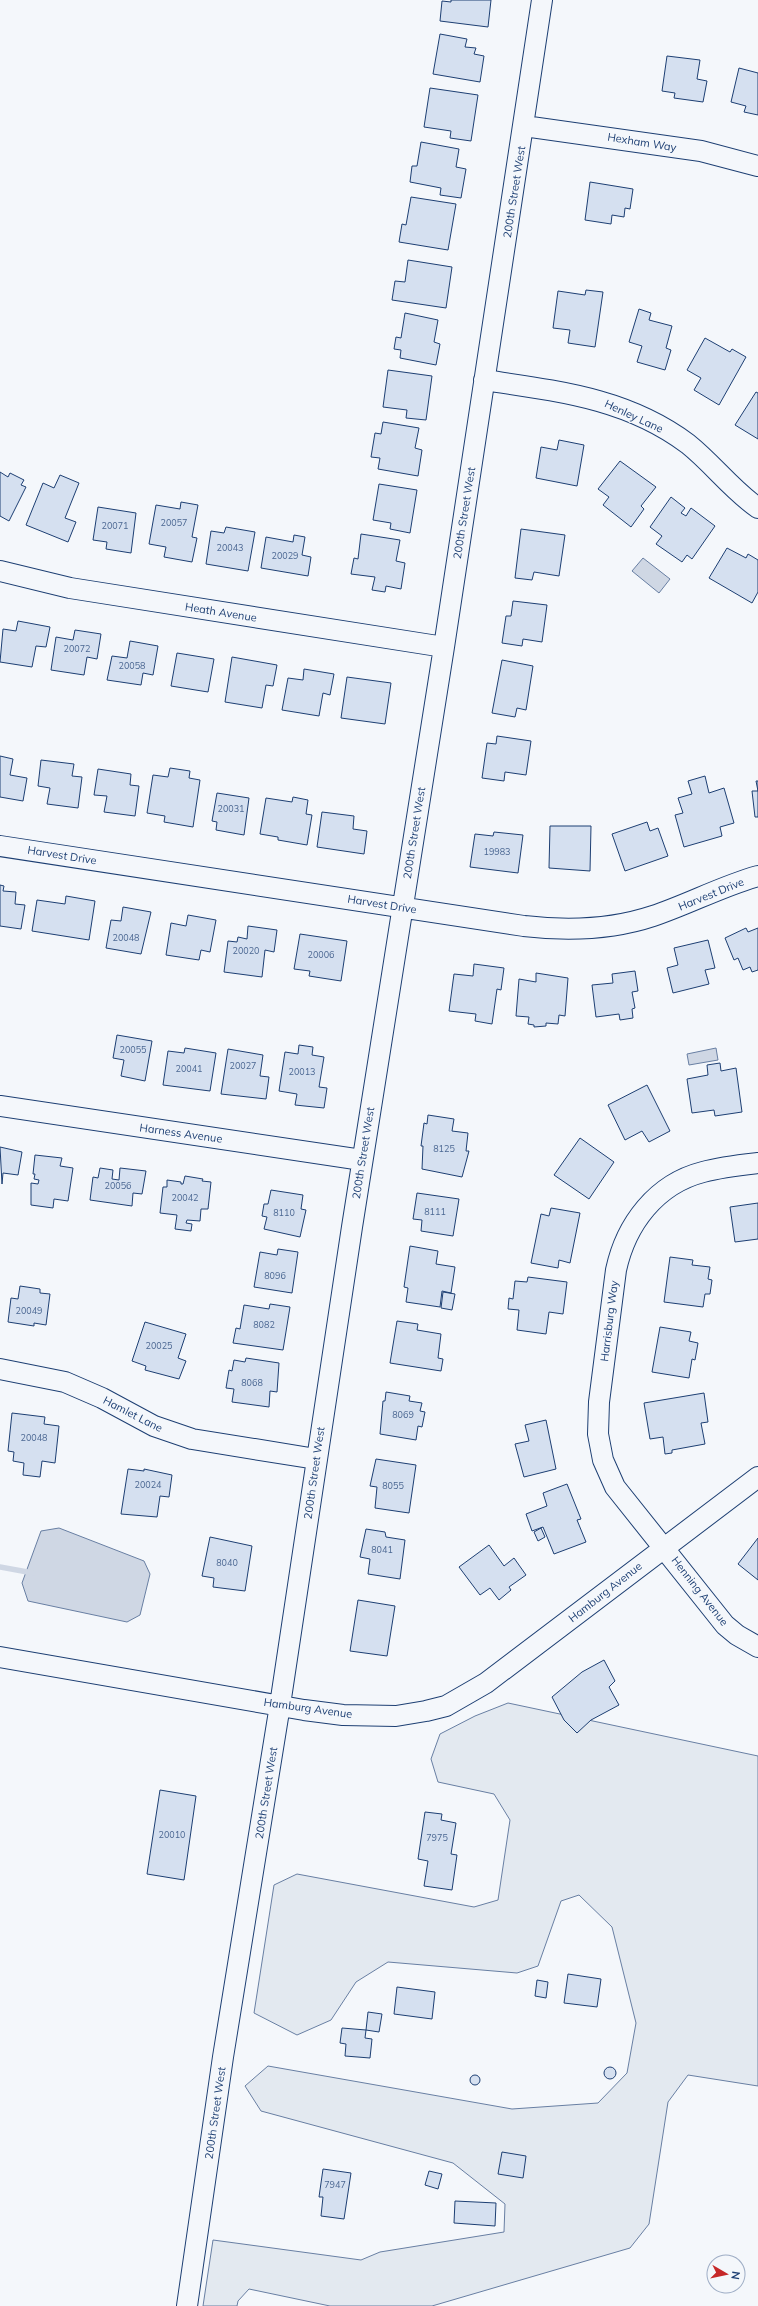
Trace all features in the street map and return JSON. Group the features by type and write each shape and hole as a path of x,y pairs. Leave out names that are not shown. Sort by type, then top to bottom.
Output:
{"street":[{"name":"200th Street West","path":"187,2306 224,2057 280,1705 362,1160 444,647 542,0"},
{"name":"Hexham Way","path":"524,126 701,151 758,166"},
{"name":"Henley Lane","path":"484,380 591,397 650,421 698,452 758,508"},
{"name":"Heath Avenue","path":"0,571 70,588 444,647"},
{"name":"Harvest Drive","path":"0,846 538,928 589,928 653,916 716,890 758,876"},
{"name":"Harness Avenue","path":"0,1106 362,1160"},
{"name":"Harrisburg Way","path":"664,1546 615,1487 603,1460 598,1434 599,1402 619,1255 631,1227 640,1214 650,1203 674,1184 702,1172 758,1163"},
{"name":"Hamlet Lane","path":"0,1368 65,1382 102,1398 154,1426 192,1439 316,1459"},
{"name":"Hamburg Avenue","path":"0,1657 322,1713 379,1717 410,1715 446,1706 486,1683 664,1546 758,1477"},
{"name":"Henning Avenue","path":"664,1546 726,1625 737,1635 758,1647"}],"shaded area":[{"path":"643,558 670,579 659,593 632,571"},
{"path":"716,1048 718,1060 689,1065 687,1054"},
{"path":"59,1528 144,1561 150,1574 140,1615 127,1622 28,1601 22,1583 41,1531"},
{"path":"508,1703 758,1756 758,2086 688,2075 668,2102 649,2224 630,2248 432,2306 330,2306 249,2289 238,2301 237,2306 203,2306 213,2240 361,2260 380,2252 504,2232 505,2204 453,2163 261,2111 245,2086 268,2066 512,2109 598,2103 627,2073 636,2023 612,1927 579,1895 561,1901 538,1966 517,1973 388,1962 356,1982 331,2020 297,2035 254,2013 274,1885 297,1874 474,1907 498,1900 510,1820 494,1794 438,1782 431,1759 440,1734 475,1716"}],"building":[{"path":"451,0 491,0 488,27 440,21 442,1 451,2"},
{"path":"440,34 467,39 465,47 476,48 474,54 484,56 480,82 433,74"},
{"path":"667,56 700,60 697,79 707,81 703,102 674,98 675,93 662,91"},
{"path":"739,68 758,73 758,115 744,112 746,106 731,102"},
{"path":"430,88 478,95 471,141 450,138 451,131 424,127"},
{"path":"421,142 459,149 456,167 466,169 461,198 440,195 441,188 410,182 412,166 417,166"},
{"path":"590,182 633,189 630,209 625,208 624,217 612,215 611,224 585,220"},
{"path":"411,197 456,204 448,250 399,242 402,224 406,225"},
{"path":"408,260 452,267 446,308 392,300 395,281 405,282"},
{"path":"586,290 603,292 595,347 568,343 570,330 553,328 558,291 585,295"},
{"path":"639,309 651,313 649,320 672,326 666,348 671,350 665,370 637,362 642,346 629,342"},
{"path":"405,313 438,320 434,342 440,344 436,365 400,358 401,350 394,349 396,337 401,338"},
{"path":"705,338 730,352 732,349 746,357 719,405 694,390 701,378 687,370"},
{"path":"388,370 432,376 426,420 406,418 407,410 383,407"},
{"path":"756,392 758,393 758,439 735,425"},
{"path":"383,422 419,428 415,448 422,450 418,476 378,469 380,458 371,457 375,433 381,434"},
{"path":"559,440 584,445 577,486 536,478 541,447 557,450"},
{"path":"620,461 656,487 641,506 644,509 631,527 603,505 609,497 598,489"},
{"path":"0,472 8,477 10,473 24,480 21,485 26,487 9,521 0,516"},
{"path":"60,475 79,483 65,518 76,522 68,542 26,525 43,483 54,488"},
{"path":"379,484 417,490 410,533 390,529 391,523 373,520"},
{"path":"671,497 685,508 681,513 686,516 691,508 715,526 692,559 687,555 682,562 656,544 662,536 650,527"},
{"path":"181,502 198,505 192,537 197,538 192,562 164,557 166,547 149,544 156,505 180,509"},
{"path":"98,507 136,513 131,553 106,549 107,542 93,540"},
{"path":"226,527 255,532 248,571 206,564 211,531 224,533"},
{"path":"521,529 565,535 559,576 534,572 532,580 515,578"},
{"path":"361,534 400,540 396,561 405,563 401,589 386,586 385,592 372,590 375,577 351,574 354,558 358,559"},
{"path":"294,535 305,537 302,555 311,557 308,576 261,568 266,537 293,542"},
{"path":"727,548 746,558 748,554 758,560 758,592 752,603 709,578"},
{"path":"513,601 547,605 542,642 523,639 522,646 502,643 506,616 511,616"},
{"path":"18,621 50,627 46,647 36,646 32,667 0,662 3,629 16,631"},
{"path":"75,630 101,634 97,659 87,657 84,675 51,670 56,637 73,640"},
{"path":"130,641 158,646 153,675 143,673 141,685 107,680 112,656 127,658"},
{"path":"177,653 214,659 208,692 171,686"},
{"path":"232,657 277,665 273,686 266,685 262,708 225,702"},
{"path":"502,660 533,666 526,710 517,708 515,717 492,713"},
{"path":"304,669 334,674 330,695 323,693 319,716 282,710 288,678 303,680"},
{"path":"347,677 391,683 385,724 341,718"},
{"path":"497,736 531,741 526,775 505,772 504,781 482,778 487,743 496,744"},
{"path":"0,756 13,759 10,775 27,778 23,801 0,797"},
{"path":"41,760 74,764 72,776 82,777 78,808 47,804 50,788 38,786"},
{"path":"170,768 190,771 189,778 200,780 193,827 164,822 165,816 147,813 153,775 168,777"},
{"path":"98,769 131,774 130,785 139,786 135,816 104,812 107,796 94,795"},
{"path":"705,776 709,793 724,788 734,823 720,827 722,836 684,847 675,815 683,813 678,798 692,794 688,781"},
{"path":"752,791 758,791 758,817 755,817"},
{"path":"217,793 249,798 244,835 216,830 217,822 212,821"},
{"path":"293,797 308,800 306,814 312,815 307,845 278,840 278,837 260,834 266,798 292,802"},
{"path":"322,812 354,816 353,829 367,831 364,854 317,847"},
{"path":"647,822 650,831 658,828 668,856 625,871 612,834"},
{"path":"550,826 591,826 590,871 549,868"},
{"path":"494,832 523,835 518,873 470,867 475,834 493,836"},
{"path":"0,885 4,886 3,891 16,892 15,904 25,905 21,929 0,926"},
{"path":"66,896 95,901 89,940 32,931 37,900 65,904"},
{"path":"123,907 151,912 141,954 106,948 111,920 121,921"},
{"path":"188,915 216,920 210,952 201,950 199,960 166,955 171,923 186,926"},
{"path":"248,926 277,930 274,952 265,950 262,977 224,972 228,941 237,942 238,937 247,939"},
{"path":"746,928 748,932 758,928 758,970 752,972 750,967 743,970 738,958 734,960 725,938"},
{"path":"300,934 347,941 341,981 309,976 310,971 294,969"},
{"path":"708,940 715,968 705,970 709,984 673,993 667,968 678,965 674,948"},
{"path":"474,964 504,968 501,990 497,989 492,1024 475,1021 476,1014 449,1011 454,974 473,976"},
{"path":"635,971 638,991 632,992 635,1008 632,1009 633,1018 620,1020 619,1014 596,1017 592,985 613,983 612,974"},
{"path":"536,973 568,978 565,1016 559,1015 558,1024 546,1023 546,1026 534,1027 534,1025 528,1024 529,1017 516,1016 519,979 536,982"},
{"path":"117,1035 152,1041 145,1081 121,1076 124,1060 113,1058"},
{"path":"299,1045 313,1047 312,1055 324,1057 319,1087 327,1088 324,1108 295,1105 297,1094 279,1091 285,1052 298,1054"},
{"path":"185,1048 216,1053 210,1091 163,1085 168,1051 184,1053"},
{"path":"228,1049 263,1055 260,1076 269,1077 266,1099 221,1094"},
{"path":"720,1063 721,1071 736,1068 742,1112 715,1116 714,1110 692,1113 687,1079 708,1075 707,1065"},
{"path":"647,1085 670,1131 649,1142 642,1131 625,1140 608,1105"},
{"path":"428,1115 454,1119 452,1131 468,1133 466,1151 469,1151 462,1177 422,1169 423,1146 421,1146 424,1123 427,1124"},
{"path":"580,1138 614,1162 589,1199 554,1175"},
{"path":"0,1147 22,1152 18,1175 3,1173 2,1184"},
{"path":"35,1155 62,1158 60,1166 73,1168 68,1201 54,1199 53,1208 31,1205 31,1183 38,1184 39,1180 34,1179 35,1174 33,1174"},
{"path":"100,1168 113,1170 112,1179 119,1180 120,1168 146,1171 142,1194 133,1193 132,1206 90,1200 93,1177 98,1178"},
{"path":"185,1176 211,1182 208,1209 201,1209 200,1221 187,1220 186,1223 192,1224 191,1231 175,1229 177,1215 160,1213 163,1187 167,1187 167,1180 181,1182 181,1184 183,1184"},
{"path":"271,1190 303,1195 301,1209 306,1210 300,1237 264,1229 267,1217 262,1216 264,1204 268,1204"},
{"path":"417,1193 459,1199 453,1236 421,1231 422,1220 413,1219"},
{"path":"758,1203 758,1239 735,1242 730,1207"},
{"path":"551,1208 580,1213 570,1263 559,1260 558,1268 531,1263 541,1214 549,1216"},
{"path":"410,1246 438,1251 436,1264 455,1267 451,1293 442,1291 440,1307 406,1302 408,1288 404,1287"},
{"path":"278,1249 298,1252 292,1293 254,1287 260,1252 277,1255"},
{"path":"670,1257 693,1260 692,1265 710,1267 708,1279 712,1280 710,1294 705,1294 703,1307 664,1302"},
{"path":"528,1277 567,1282 563,1314 549,1312 546,1334 517,1330 519,1310 508,1309 509,1298 513,1299 515,1281 527,1282"},
{"path":"20,1286 40,1289 40,1293 50,1294 46,1325 34,1323 34,1326 8,1322 11,1298 18,1299"},
{"path":"443,1292 455,1294 452,1310 441,1308"},
{"path":"270,1304 290,1307 283,1350 233,1343 236,1328 240,1329 244,1305 269,1309"},
{"path":"397,1321 418,1324 417,1330 441,1334 438,1358 443,1359 441,1371 390,1363"},
{"path":"145,1322 186,1334 178,1358 186,1361 179,1379 145,1370 146,1366 132,1361"},
{"path":"660,1327 691,1332 689,1341 698,1343 695,1360 692,1359 689,1378 652,1372"},
{"path":"246,1358 279,1363 277,1392 270,1391 269,1407 232,1402 234,1389 226,1388 229,1370 232,1371 234,1360 245,1362"},
{"path":"386,1392 410,1396 409,1401 422,1403 420,1411 425,1412 422,1427 418,1426 416,1440 380,1434 383,1401 385,1401"},
{"path":"704,1393 708,1422 701,1423 705,1444 672,1450 672,1453 665,1454 663,1437 650,1439 644,1403"},
{"path":"12,1413 45,1417 44,1424 59,1426 55,1463 42,1461 40,1477 23,1475 24,1463 13,1461 14,1452 8,1451"},
{"path":"546,1420 556,1469 524,1477 515,1444 529,1441 525,1425"},
{"path":"376,1459 416,1465 409,1513 375,1508 377,1487 370,1486"},
{"path":"128,1469 144,1471 144,1469 172,1475 169,1497 160,1496 157,1517 121,1514"},
{"path":"567,1484 581,1519 577,1520 586,1542 554,1554 543,1527 532,1531 526,1514 547,1506 543,1493"},
{"path":"541,1528 545,1537 538,1541 534,1532"},
{"path":"366,1529 385,1532 386,1537 405,1540 400,1579 368,1574 370,1559 360,1557"},
{"path":"210,1537 252,1546 245,1591 213,1587 214,1578 202,1576"},
{"path":"758,1538 758,1580 738,1564"},
{"path":"489,1545 504,1566 514,1558 526,1575 509,1587 511,1590 499,1600 490,1588 480,1595 459,1567"},
{"path":"358,1600 395,1606 387,1656 350,1651"},
{"path":"604,1660 615,1681 609,1687 619,1705 591,1720 577,1733 564,1720 552,1697 582,1672"},
{"path":"160,1790 196,1796 184,1880 147,1874"},
{"path":"425,1812 442,1814 441,1820 456,1823 451,1854 457,1855 452,1890 424,1886 428,1861 418,1859"},
{"path":"568,1974 601,1979 597,2007 564,2003"},
{"path":"537,1980 548,1982 546,1998 535,1996"},
{"path":"397,1987 435,1992 432,2019 394,2014"},
{"path":"368,2012 382,2014 379,2032 366,2030"},
{"path":"342,2028 366,2030 365,2038 372,2039 370,2058 345,2056 346,2044 340,2043"},
{"path":"610,2067 614,2069 616,2073 614,2077 610,2079 606,2077 604,2073 606,2069"},
{"path":"473,2075 477,2075 479,2076 479,2084 473,2085 470,2082 470,2078"},
{"path":"502,2152 526,2156 523,2178 498,2174"},
{"path":"323,2169 351,2173 344,2219 321,2216 323,2197 319,2197"},
{"path":"429,2171 442,2174 438,2189 425,2185"},
{"path":"455,2201 496,2203 495,2226 454,2223"}],"waterway":[{"path":"0,1567 33,1573"}]}
